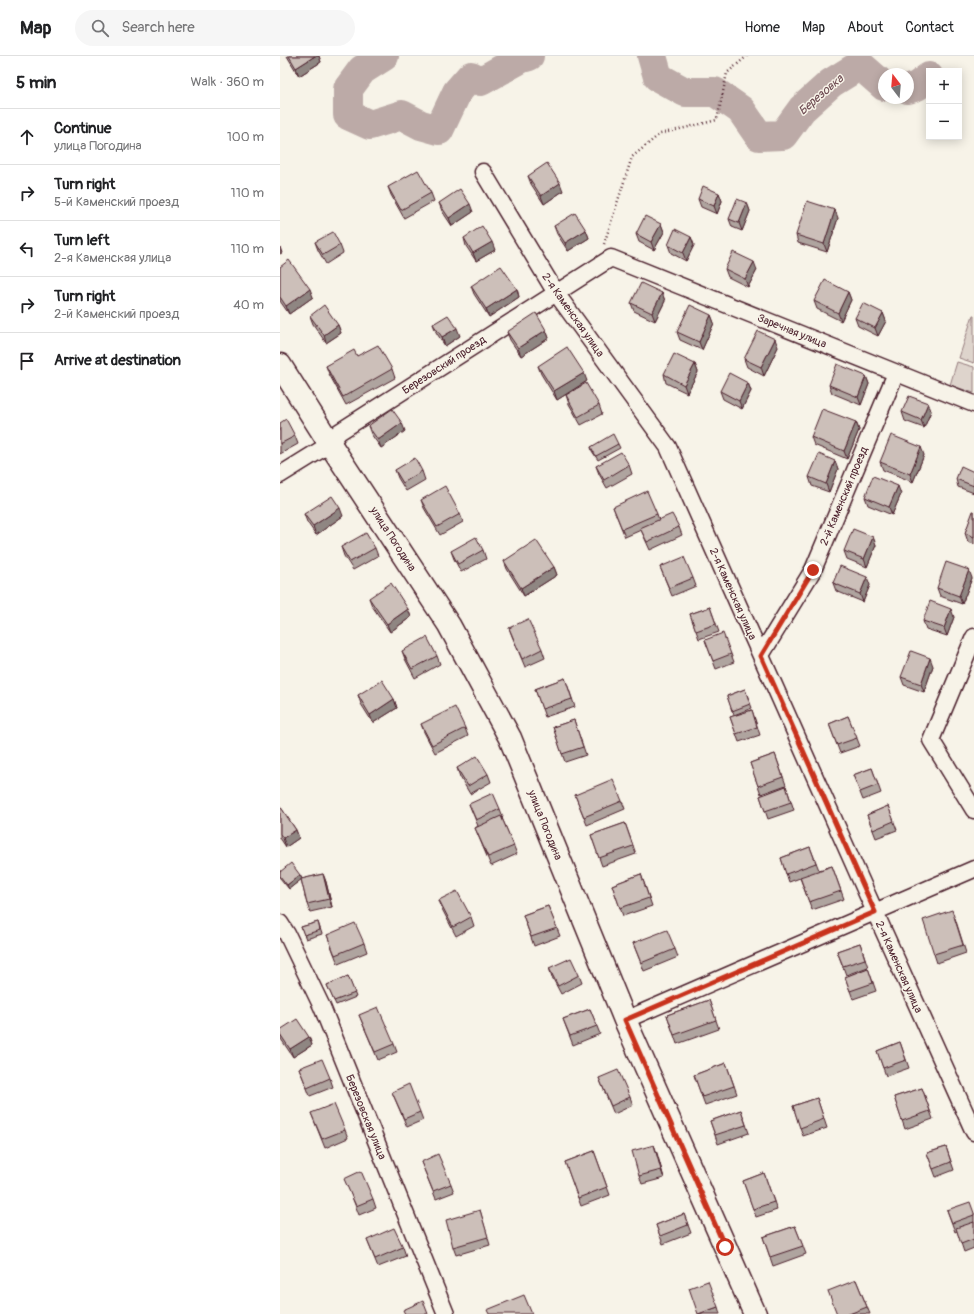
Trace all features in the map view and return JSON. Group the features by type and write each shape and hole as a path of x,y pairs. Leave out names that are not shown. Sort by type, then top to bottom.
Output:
{"street":[{"name":"2-я Каменская улица","path":"483,172 556,293 668,447 974,1132"},
{"name":"Березовский проезд","path":"280,475 330,444 339,432 611,258"},
{"name":"Заречная улица","path":"611,258 974,404"},
{"name":"улица Погодина","path":"280,364 330,444 449,625 510,738 625,1020 755,1314"},
{"name":"2-й Каменский проезд","path":"761,656 813,570 896,373"},
{"path":"974,637 931,740 974,810"},
{"path":"625,1020 974,869"},
{"name":"Березовская улица","path":"280,923 287,934 322,1007 446,1314"}],"path":[{"path":"596,267 632,158 660,134 717,120 727,73 747,56"}],"shaded area":[{"path":"974,315 974,363 959,358"},
{"path":"957,362 974,367 974,393 950,385"}],"building":[{"path":"289,56 315,56 296,68"},
{"path":"547,163 560,183 541,196 528,176"},
{"path":"418,170 431,193 401,210 388,187"},
{"path":"703,186 719,193 714,206 698,199"},
{"path":"460,189 470,204 449,218 439,203"},
{"path":"737,199 747,203 739,223 729,219"},
{"path":"807,201 835,210 824,244 796,235"},
{"path":"575,213 586,230 565,243 554,226"},
{"path":"645,216 661,224 651,242 636,234"},
{"path":"482,226 492,242 473,253 464,238"},
{"path":"675,229 691,237 683,253 668,245"},
{"path":"333,232 340,245 323,255 315,242"},
{"path":"733,252 754,262 745,279 725,269"},
{"path":"289,260 310,289 286,306 280,297 280,267"},
{"path":"501,266 517,289 486,309 471,286"},
{"path":"825,280 848,292 838,313 814,301"},
{"path":"641,283 662,293 652,313 631,303"},
{"path":"863,303 883,313 875,328 855,318"},
{"path":"324,305 338,325 324,335 310,316"},
{"path":"690,305 711,315 699,342 677,332"},
{"path":"536,313 546,330 518,348 507,332"},
{"path":"448,315 457,328 442,337 433,324"},
{"path":"758,331 775,339 761,367 744,359"},
{"path":"378,345 392,369 343,397 326,366 354,350 357,356"},
{"path":"567,347 584,373 554,391 538,366"},
{"path":"674,354 695,364 684,385 664,374"},
{"path":"837,364 866,376 858,397 829,385"},
{"path":"729,373 748,383 739,401 720,391"},
{"path":"586,383 599,405 578,417 566,395"},
{"path":"909,396 928,403 921,420 902,412"},
{"path":"392,409 402,423 378,440 368,426"},
{"path":"822,409 856,422 844,451 811,437"},
{"path":"286,419 295,436 280,444 280,423"},
{"path":"613,434 618,444 596,456 591,447"},
{"path":"891,435 921,447 910,474 880,462"},
{"path":"621,452 629,465 604,480 596,466"},
{"path":"819,454 835,461 826,484 809,477"},
{"path":"415,458 422,471 403,483 395,470"},
{"path":"961,466 974,472 974,486 956,479"},
{"path":"873,476 898,486 889,507 865,497"},
{"path":"445,486 460,514 437,527 421,500"},
{"path":"647,491 657,514 622,529 613,507"},
{"path":"332,496 340,508 313,526 304,514"},
{"path":"974,511 974,537 965,533"},
{"path":"672,514 679,527 647,542 640,528"},
{"path":"853,529 873,537 864,559 844,551"},
{"path":"366,533 375,548 350,562 341,547"},
{"path":"476,537 483,550 458,564 451,551"},
{"path":"536,540 554,567 521,588 504,561"},
{"path":"684,557 693,578 669,588 660,567"},
{"path":"946,562 969,570 959,596 937,588"},
{"path":"840,566 867,577 860,594 833,583"},
{"path":"391,583 408,609 387,624 369,598"},
{"path":"930,601 951,609 944,628 923,621"},
{"path":"710,607 716,624 696,631 690,614"},
{"path":"528,619 542,649 522,659 509,628"},
{"path":"723,633 731,654 713,661 705,640"},
{"path":"427,637 437,656 412,669 402,651"},
{"path":"911,651 930,658 921,684 901,677"},
{"path":"565,678 572,699 542,709 535,689"},
{"path":"382,680 394,699 370,715 358,695"},
{"path":"745,689 750,704 732,711 727,696"},
{"path":"455,707 465,728 432,745 421,724"},
{"path":"752,710 757,727 736,734 730,717"},
{"path":"848,716 857,738 837,745 829,724"},
{"path":"574,720 583,747 562,754 553,727"},
{"path":"775,754 783,777 758,786 750,763"},
{"path":"477,756 488,774 468,786 457,768"},
{"path":"872,768 878,785 860,792 853,775"},
{"path":"613,779 622,801 584,817 575,795"},
{"path":"786,786 791,802 765,811 760,796"},
{"path":"493,793 500,809 476,820 469,804"},
{"path":"280,806 296,830 283,838 280,834"},
{"path":"888,806 894,821 873,830 867,815"},
{"path":"501,816 514,846 488,857 475,828"},
{"path":"625,823 633,846 599,858 591,835"},
{"path":"810,847 816,863 786,874 781,858"},
{"path":"291,863 300,875 287,885 280,876 280,872"},
{"path":"832,866 841,891 809,902 800,877"},
{"path":"323,874 329,899 307,904 301,879"},
{"path":"641,874 649,898 620,908 612,885"},
{"path":"457,891 471,917 453,927 439,900"},
{"path":"548,906 557,928 531,937 523,915"},
{"path":"952,910 963,945 934,954 923,920"},
{"path":"318,922 320,930 304,935 301,927"},
{"path":"355,923 364,943 335,955 327,935"},
{"path":"667,930 675,949 641,963 633,943"},
{"path":"860,943 865,959 843,966 837,951"},
{"path":"571,958 579,975 558,986 549,968"},
{"path":"868,968 873,983 850,991 845,977"},
{"path":"348,976 355,993 334,1001 327,985"},
{"path":"709,1000 716,1020 674,1035 667,1015"},
{"path":"378,1007 394,1044 375,1052 359,1015"},
{"path":"590,1009 597,1026 570,1036 563,1019"},
{"path":"297,1019 309,1037 290,1049 280,1034 280,1030"},
{"path":"900,1042 906,1060 883,1068 877,1051"},
{"path":"322,1059 330,1078 307,1088 299,1068"},
{"path":"726,1063 734,1086 702,1097 694,1075"},
{"path":"618,1070 630,1097 611,1106 599,1078"},
{"path":"409,1084 420,1112 404,1119 392,1092"},
{"path":"922,1088 930,1111 902,1121 894,1097"},
{"path":"817,1098 824,1119 800,1128 793,1106"},
{"path":"334,1104 345,1130 322,1139 311,1113"},
{"path":"741,1110 746,1125 715,1135 710,1121"},
{"path":"654,1145 661,1170 639,1176 632,1151"},
{"path":"946,1147 951,1162 933,1169 927,1153"},
{"path":"594,1151 607,1187 578,1198 565,1162"},
{"path":"438,1154 451,1184 433,1191 421,1162"},
{"path":"361,1171 373,1199 356,1206 344,1179"},
{"path":"764,1173 774,1202 753,1209 743,1181"},
{"path":"970,1202 974,1215 952,1223 947,1210"},
{"path":"480,1210 488,1237 453,1247 446,1220"},
{"path":"684,1214 688,1225 660,1236 656,1225"},
{"path":"974,1222 974,1239 961,1244 956,1228"},
{"path":"795,1226 803,1246 770,1257 763,1237"},
{"path":"394,1228 403,1247 375,1259 367,1240"},
{"path":"856,1280 867,1307 849,1314 837,1314 828,1291"},
{"path":"708,1281 718,1307 698,1314 689,1288"},
{"path":"524,1295 532,1314 489,1314 487,1310"},
{"path":"423,1301 428,1314 405,1314 403,1310"}],"waterway":[{"name":"Березовка","path":"384,56 362,70 348,89 348,115 370,125 402,115 421,125 439,130 457,92 471,76 481,81 522,58 529,56"},
{"name":"Березовка","path":"652,56 658,77 685,92 715,92 741,110 759,136 783,135 802,109 831,83 860,65 878,81"},
{"name":"Березовка","path":"914,87 926,79"}],"route":[{"path":"725,1247 625,1020 875,912 761,656 813,570"}]}
